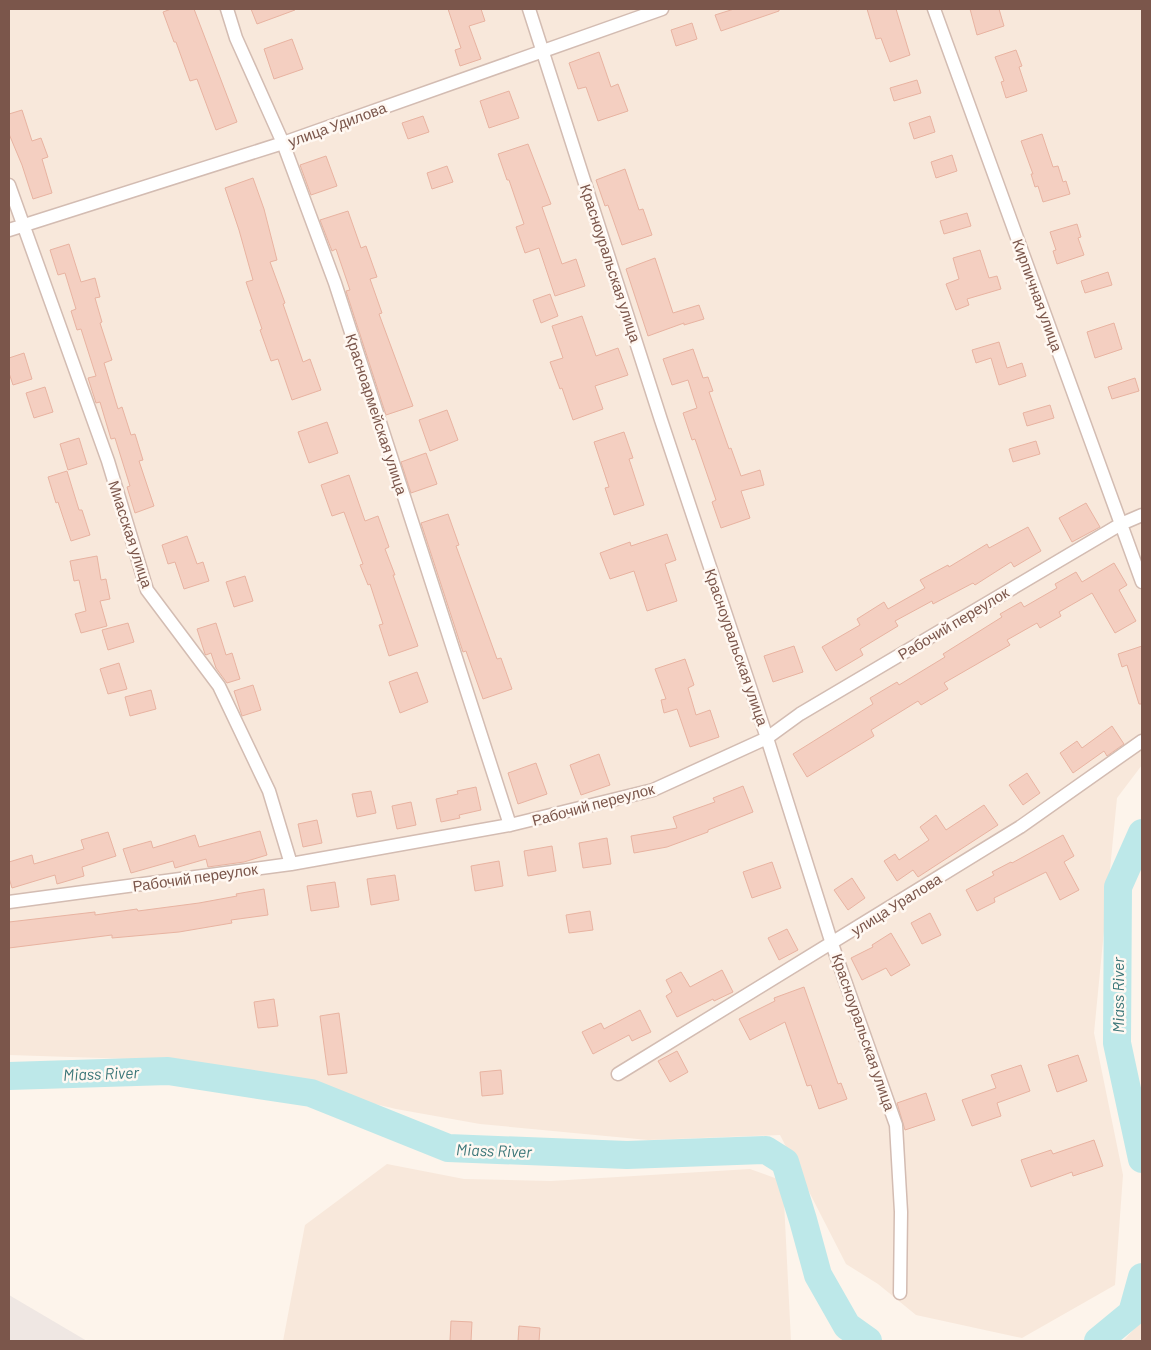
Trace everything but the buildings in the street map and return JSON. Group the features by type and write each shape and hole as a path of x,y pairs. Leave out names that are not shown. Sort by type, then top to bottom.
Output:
{"street":[{"name":"Красноармейская улица","path":"227,9 236,38 284,143 335,283 510,825"},
{"name":"Красноуральская улица","path":"529,9 658,410 767,738 832,944 896,1125 901,1212 900,1293"},
{"name":"улица Удилова","path":"9,230 284,143 662,9"},
{"name":"Кирпичная улица","path":"934,9 1142,582"},
{"name":"Миасская улица","path":"9,185 108,461 147,590 219,686 269,791 291,864"},
{"name":"Рабочий переулок","path":"9,902 291,864 510,825 653,790 767,738 800,714 1121,524 1142,515"},
{"name":"улица Уралова","path":"618,1074 1020,827 1142,741"}],"shaded area":[{"path":"9,9 1142,9 1142,765 1117,798 1094,1033 1123,1175 1115,1285 1022,1338 916,1315 878,1284 846,1264 780,1135 648,1140 480,1124 396,1109 194,1061 9,1055"},
{"path":"387,1164 464,1179 551,1181 750,1169 783,1181 791,1341 283,1341 305,1225"},
{"path":"9,1295 87,1341 9,1341"},
{"path":"1142,1323 1142,1341 1123,1341 1137,1326"}],"waterway":[{"name":"Miass River","path":"1142,833 1118,887 1117,1043 1142,1159"},
{"name":"Miass River","path":"9,1076 168,1071 311,1093 448,1148 627,1155 766,1150 785,1162 818,1275 847,1326 868,1341"},
{"name":"Miass River","path":"1098,1341 1132,1313 1142,1277"}]}
